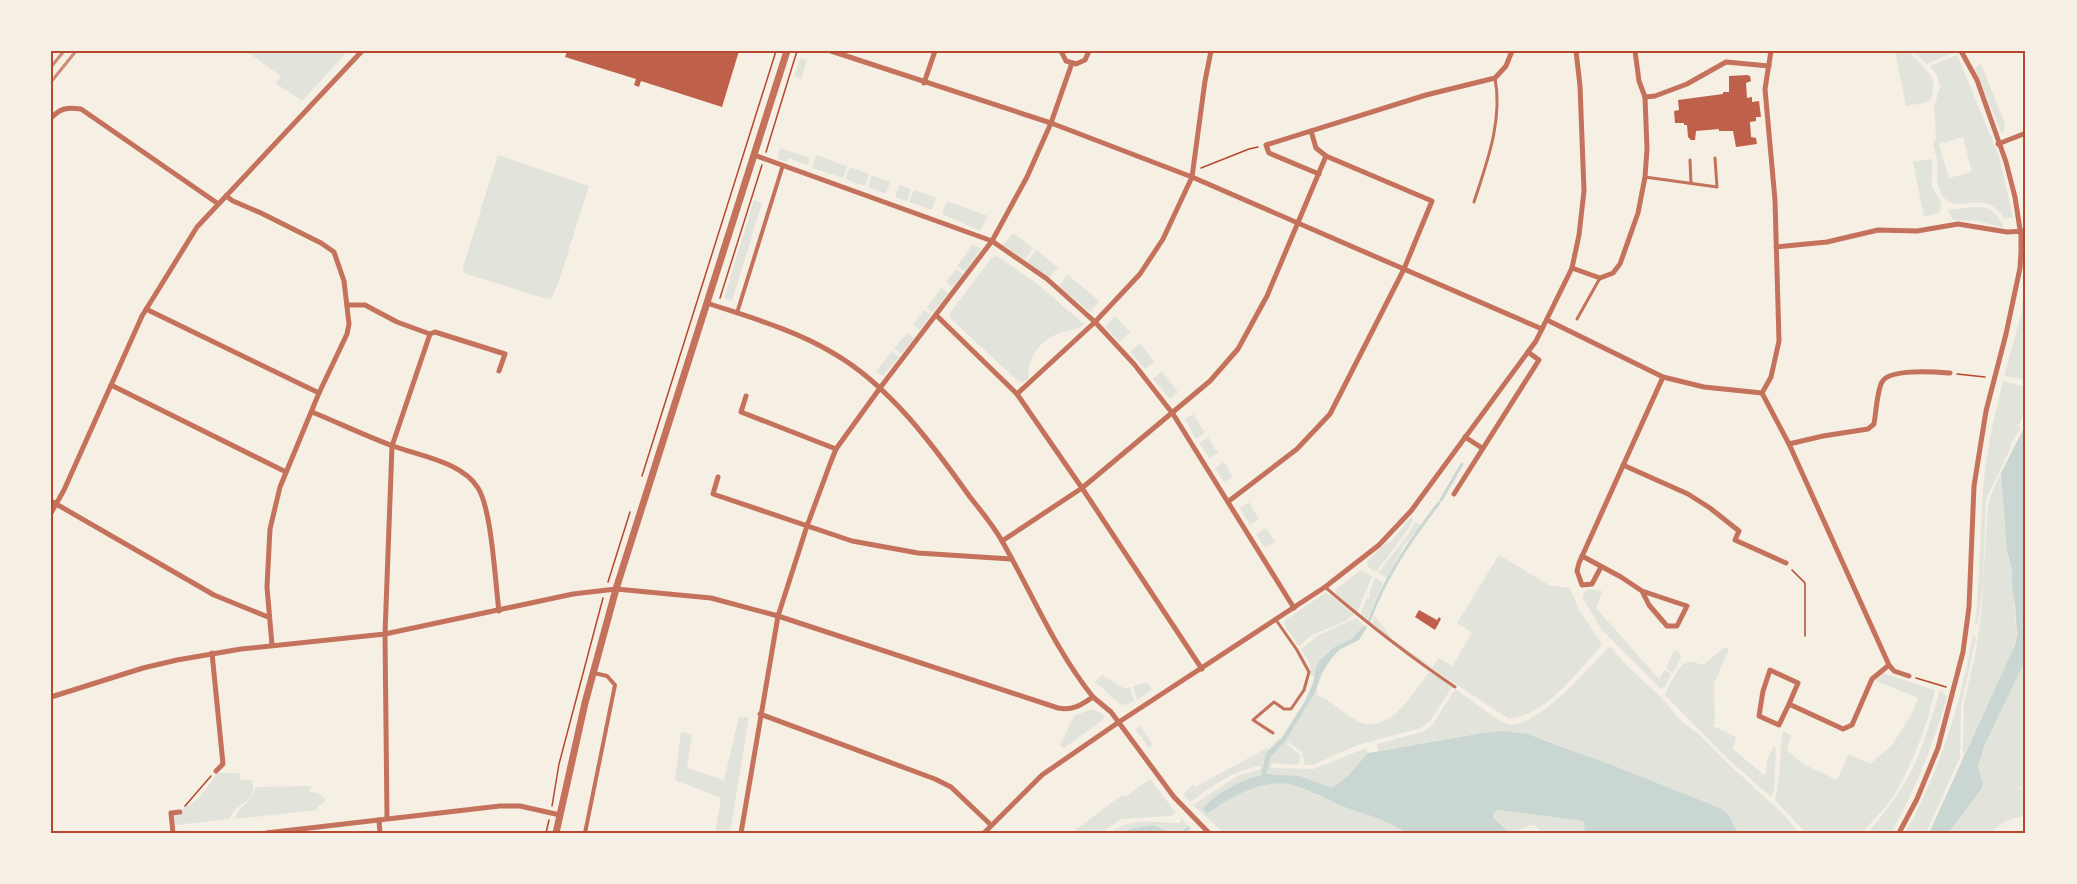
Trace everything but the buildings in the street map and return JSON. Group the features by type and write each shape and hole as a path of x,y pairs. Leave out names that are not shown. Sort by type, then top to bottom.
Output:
{"street":[{"path":"51,513 146,309 196,227 362,51"},
{"path":"556,833 593,673 616,589 786,51"},
{"path":"831,51 1051,123 1192,177 1542,329"},
{"path":"924,83 935,51"},
{"path":"1061,51 1064,58 1072,63 1083,62 1089,51"},
{"path":"1017,394 1095,322 1140,274 1163,239 1192,177 1210,51"},
{"path":"1318,174 1269,153 1266,145 1426,95 1495,78 1506,66 1512,51"},
{"path":"984,833 1042,776 1119,722 1325,587 1379,545 1411,511 1528,352 1547,320 1572,268 1579,235 1584,190 1580,86 1576,51"},
{"path":"1572,268 1600,278 1613,273 1620,264 1638,213 1645,177 1647,149 1645,97 1639,81 1635,51"},
{"path":"1762,393 1771,377 1779,341 1775,200 1765,89 1771,51"},
{"path":"1899,833 1917,799 1938,748 1963,652 1969,607 1974,486 1986,411 2020,267 2023,231 2012,183 1977,80 1961,51"},
{"path":"1645,97 1655,96 1687,84 1726,62 1768,66"},
{"path":"748,833 741,832 778,616 807,526 837,449 880,388 992,241 1027,177 1051,123 1072,63"},
{"path":"51,118 58,111 68,107 81,109 217,203"},
{"path":"1229,501 1297,449 1330,414 1404,269 1432,201 1326,156 1316,148 1311,131"},
{"path":"1998,144 2026,133"},
{"path":"754,155 992,241 1047,279 1095,322 1134,364 1173,414 1294,608"},
{"path":"1002,541 1082,488 1173,414 1210,381 1238,349 1267,296 1326,156"},
{"path":"737,313 783,165"},
{"path":"226,196 321,243 334,252 344,281 349,324 347,334 319,393 280,487 270,529 267,587 272,645"},
{"path":"1776,247 1827,242 1878,230 1917,231 1958,224 2000,231 2023,231"},
{"path":"707,303 797,336 834,353 880,388 938,451 1002,541 1071,667 1093,698 1111,712 1174,797 1209,833"},
{"path":"347,305 365,305 397,322 429,334 435,332 505,354 500,371"},
{"path":"146,309 319,393"},
{"path":"936,315 1017,394 1202,669"},
{"path":"1547,320 1663,377 1704,387 1762,393"},
{"path":"387,818 385,634 392,446 429,334"},
{"path":"1454,494 1539,360 1528,352"},
{"path":"1789,444 1868,429 1874,424 1882,381 1888,376 1927,371 1950,374"},
{"path":"1601,567 1592,584 1582,585 1577,571 1582,556 1663,377"},
{"path":"111,385 286,472"},
{"path":"1762,393 1789,444 1889,665 1894,671 1909,676"},
{"path":"746,396 741,412 837,449"},
{"path":"312,412 392,446 447,464 465,474 478,488 486,507 499,611"},
{"path":"1465,437 1482,448"},
{"path":"1623,465 1688,494 1739,531 1735,540 1786,564"},
{"path":"718,477 713,494 852,541 918,553 1011,560"},
{"path":"54,503 214,595 268,617"},
{"path":"1582,556 1642,591 1687,606 1677,626 1667,626 1649,605 1642,591"},
{"path":"51,697 143,668 212,653 385,634 573,594 616,589 711,598 778,616 1058,708 1067,710 1075,708 1093,698"},
{"path":"212,653 223,764 216,771"},
{"path":"1789,704 1843,729 1852,725 1872,679 1889,665"},
{"path":"1770,670 1798,682 1789,704 1779,725 1759,716 1763,691 1770,670"},
{"path":"585,833 615,685 607,676 593,673"},
{"path":"760,714 935,779 951,787 991,825"},
{"path":"266,833 500,807 520,806 560,815"},
{"path":"173,833 171,813 180,812"},
{"path":"379,820 380,833"}],"lane":[{"path":"1474,202 1487,162 1498,110 1495,78"},
{"path":"1645,177 1717,187 1715,158"},
{"path":"1690,160 1691,183"},
{"path":"1577,319 1600,278"},
{"path":"1325,587 1392,643 1455,687"},
{"path":"1273,733 1253,720 1274,702 1284,709 1291,709 1304,690 1309,672 1276,620"}],"path":[{"path":"717,307 797,51"},
{"path":"1192,177 1202,167 1266,145"},
{"path":"1950,374 1994,378"},
{"path":"1786,564 1804,583 1805,636"},
{"path":"1909,676 1954,689"},
{"path":"180,812 216,771"}],"shaded area":[{"path":"246,51 348,51 302,101 275,83 281,76"},
{"path":"1895,51 1909,51 1928,72 1933,83 1931,99 1924,103 1906,106"},
{"path":"1913,51 1955,51 1956,52 1927,64"},
{"path":"1957,55 1999,156 2013,218 2004,218 1987,203 1952,203 1945,199 1939,189 1933,143 1936,138 1934,107 1940,87 1937,75 1930,66","holes":["1963,137 1972,172 1949,178 1939,144"]},
{"path":"800,58 807,60 801,79 794,77"},
{"path":"1981,64 2005,124 2003,133 1975,68"},
{"path":"780,148 810,158 807,165 788,158 787,162 777,159"},
{"path":"498,155 589,186 552,298 547,299 463,273"},
{"path":"816,155 847,166 843,178 812,168"},
{"path":"1932,159 1932,185 1941,202 1941,209 1939,213 1924,217 1913,162"},
{"path":"850,167 869,174 865,186 845,179"},
{"path":"872,175 890,182 886,194 868,187"},
{"path":"899,185 911,189 907,201 895,197"},
{"path":"914,190 936,198 932,210 909,202"},
{"path":"754,200 762,203 732,301 724,298"},
{"path":"947,201 988,216 980,231 942,214"},
{"path":"1974,207 1989,209 1999,218 2004,228 1978,221 1953,220 1948,210"},
{"path":"1013,233 1033,248 1025,260 1003,245"},
{"path":"973,244 981,249 965,272 957,266"},
{"path":"1036,250 1058,268 1049,278 1027,262"},
{"path":"997,256 1036,283 1084,324 1044,342 1034,355 1028,379 1023,382 1018,381 950,318 950,313 992,257"},
{"path":"956,269 963,274 953,287 946,282"},
{"path":"1067,274 1099,301 1090,312 1059,286"},
{"path":"2026,276 2026,380 2004,376 2021,315"},
{"path":"941,288 948,293 933,313 927,307"},
{"path":"924,310 931,315 920,330 913,324"},
{"path":"1115,316 1130,332 1120,342 1105,327"},
{"path":"907,333 914,338 901,354 894,349"},
{"path":"1140,343 1154,362 1145,369 1130,352"},
{"path":"892,351 899,357 883,376 876,371"},
{"path":"1162,371 1178,392 1170,399 1153,379"},
{"path":"2003,381 2026,387 2026,410 2018,426 2021,428 2009,446 2011,447 1986,499 1983,582 1978,624 1975,624 1984,476"},
{"path":"1193,414 1205,433 1196,439 1185,419"},
{"path":"2026,424 2026,659 1984,746 1978,767 1982,788 1948,833 1929,833 2015,645 2017,635 2015,605 2007,550 2001,473"},
{"path":"1208,437 1218,453 1209,458 1199,443"},
{"path":"1224,462 1233,477 1224,482 1215,468"},
{"path":"2001,473 2016,638 2011,655 1963,757 1964,702 1975,656 1981,615 1988,505"},
{"path":"1249,502 1259,519 1250,525 1240,508"},
{"path":"1411,517 1413,519 1409,528 1376,572 1369,568 1367,561 1387,542 1390,543"},
{"path":"1415,522 1421,525 1403,547 1387,578 1378,573 1409,533"},
{"path":"1266,528 1275,542 1265,548 1256,534"},
{"path":"1499,555 1549,585 1570,588 1578,608 1602,645 1549,701 1523,716 1509,719 1410,654 1360,615 1367,598 1369,599 1375,578 1383,583 1367,619 1372,623 1374,615 1393,640 1432,667 1439,658 1452,666 1472,633 1457,623"},
{"path":"1361,570 1372,576 1357,613 1335,590"},
{"path":"1588,589 1602,591 1596,608 1659,679 1665,670 1671,674 1665,686 1661,689 1601,629 1582,597"},
{"path":"1325,593 1332,596 1354,615 1344,622 1312,635 1299,646 1284,621"},
{"path":"1356,618 1364,625 1353,638 1333,648 1325,655 1314,676 1311,676 1309,662 1301,649 1319,635"},
{"path":"1364,625 1367,627 1359,640 1339,650 1331,659 1322,673 1314,694 1286,740 1271,757 1266,774 1300,776 1332,788 1348,776 1368,753 1504,731 1527,734 1720,808 1729,815 1738,833 1570,833 1583,831 1585,827 1583,821 1498,810 1494,812 1493,817 1509,833 1406,833 1386,822 1306,790 1281,784 1270,784 1247,790 1225,801 1207,814 1202,809 1222,792 1244,780 1261,775 1266,753 1281,739 1305,701 1321,659 1333,648 1353,638"},
{"path":"1973,636 1976,637 1961,706 1960,757 1926,833 1905,833 1929,786 1947,738 1962,687"},
{"path":"1611,647 1626,665 1661,697 1680,720 1701,736 1783,814 1799,833 1738,833 1729,815 1720,808 1548,741 1515,732 1483,733 1378,751 1377,744 1425,731 1433,724 1455,689 1505,723 1516,724 1530,719 1560,697"},
{"path":"1725,647 1729,649 1714,684 1715,723 1713,726 1736,737 1733,749 1764,775 1767,760 1773,747 1776,747 1774,790 1771,797 1727,758 1665,695 1674,676 1685,663 1703,665"},
{"path":"1674,650 1679,652 1681,657 1673,673 1666,668"},
{"path":"2026,659 2026,790 2018,787 2026,792 2026,815 2008,820 1989,833 1948,833 1982,786 1978,767 1984,746"},
{"path":"1429,672 1452,687 1430,721 1421,728 1358,745 1313,765 1305,765 1302,752 1288,742 1287,744 1300,755 1299,765 1271,763 1271,768 1314,769 1366,748 1367,755 1348,776 1332,788 1300,776 1266,774 1271,757 1286,740 1317,686 1317,695 1356,720 1368,724 1379,723 1389,719 1407,702"},
{"path":"1883,673 1935,690 1928,718 1906,773 1889,802 1862,833 1806,833 1775,800 1783,731 1791,735 1787,750 1803,764 1837,780 1849,754 1870,764 1892,745 1911,715 1918,698 1876,681"},
{"path":"1102,675 1125,689 1130,687 1134,701 1125,705 1120,704 1095,682"},
{"path":"1147,682 1152,690 1137,700 1133,687"},
{"path":"1940,690 1947,696 1941,718 1900,817 1891,833 1868,833 1897,795 1912,770"},
{"path":"1092,709 1103,714 1104,719 1064,748 1060,745 1074,716"},
{"path":"739,717 749,717 730,833 715,833 721,798 675,780 681,732 692,734 687,768 724,780"},
{"path":"1140,725 1153,745 1149,748 1135,729"},
{"path":"1279,738 1281,739 1266,753 1261,775 1228,788 1202,810 1207,814 1224,801 1246,790 1270,784 1291,785 1385,822 1406,833 1224,833 1193,805 1239,775 1261,769 1261,766 1232,775 1190,802 1183,794 1193,785 1195,787 1267,748 1269,749"},
{"path":"217,773 239,773 240,780 252,780 253,788 249,799 232,813 230,819 175,825 174,815 183,814 183,806 198,798"},
{"path":"1150,779 1176,813 1170,816 1121,819 1102,833 1071,833 1122,795 1125,797"},
{"path":"312,786 309,792 318,793 326,799 317,810 235,819 256,787"},
{"path":"1498,810 1583,821 1585,827 1583,831 1570,833 1541,833 1535,825 1509,833 1493,817 1494,812"},
{"path":"1180,817 1194,833 1189,833 1185,827 1172,833 1170,830 1167,831 1153,825 1130,829 1124,833 1110,833 1135,822 1179,823"},
{"path":"1153,825 1172,833 1124,833 1130,829"}],"waterway":[{"path":"1441,500 1462,464"},
{"path":"1369,621 1399,559 1439,503"},
{"path":"1180,833 1189,828"}],"railway":[{"path":"51,67 64,51"},
{"path":"51,82 76,51"}]}
